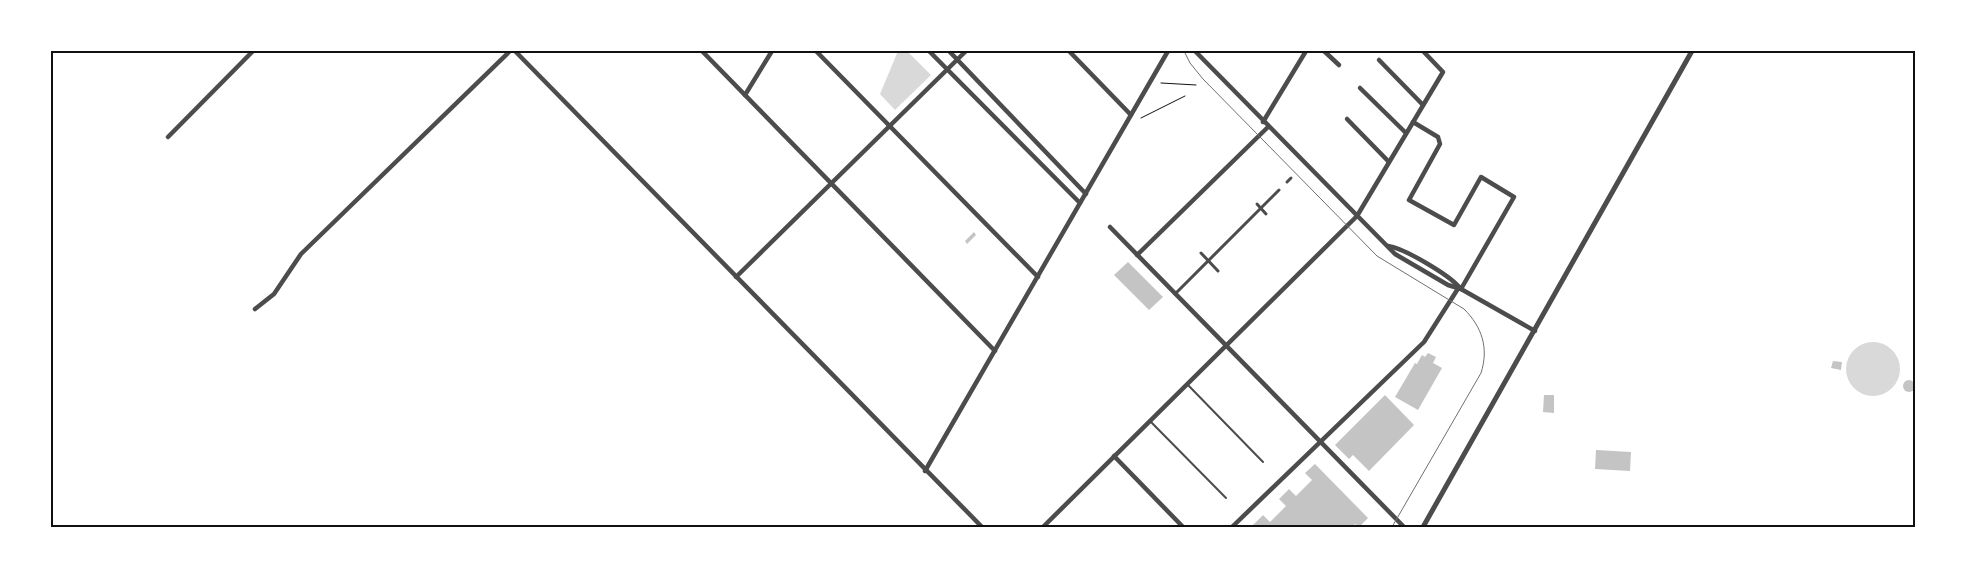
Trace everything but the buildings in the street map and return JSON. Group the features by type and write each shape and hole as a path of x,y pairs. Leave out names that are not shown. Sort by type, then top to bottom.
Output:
{"street":[{"path":"168,137 254,51"},
{"path":"255,309 274,294 301,254 510,51"},
{"path":"515,51 982,527"},
{"path":"702,51 995,351"},
{"path":"745,95 772,51"},
{"path":"816,51 1038,277"},
{"path":"929,51 1080,203"},
{"path":"949,51 1086,194"},
{"path":"736,277 966,51"},
{"path":"1069,51 1131,115"},
{"path":"926,471 1168,51"},
{"path":"1195,51 1395,254 1448,286 1460,288 1535,331"},
{"path":"1263,122 1306,51"},
{"path":"1324,51 1339,65"},
{"path":"1043,527 1357,216 1443,72 1423,51"},
{"path":"1423,527 1692,51"},
{"path":"1379,60 1423,105"},
{"path":"1360,88 1406,133"},
{"path":"1347,120 1389,162"},
{"path":"1232,527 1427,338 1460,288 1514,197 1481,177 1454,225 1409,200 1440,144 1438,137 1413,122"},
{"path":"1137,255 1268,126"},
{"path":"1287,182 1291,178"},
{"path":"1175,294 1279,190"},
{"path":"1256,204 1266,214"},
{"path":"1110,228 1404,527"},
{"path":"1388,246 1399,247 1452,278 1460,288"},
{"path":"1201,253 1218,271"},
{"path":"1114,456 1184,527"}],"lane":[{"path":"1187,384 1263,462"},
{"path":"1150,421 1226,498"}],"path":[{"path":"1161,83 1196,86"},
{"path":"1141,118 1185,96"}],"shaded area":[{"path":"898,51 907,51 931,75 895,110 880,94"},
{"path":"1868,342 1878,342 1888,346 1896,354 1900,369 1896,384 1888,392 1878,396 1868,396 1858,392 1850,384 1846,374 1846,364 1850,354 1858,346"}],"tram line":[{"path":"1184,51 1190,63 1203,79 1377,256 1464,309 1479,331 1484,347 1481,373 1392,527"}]}
